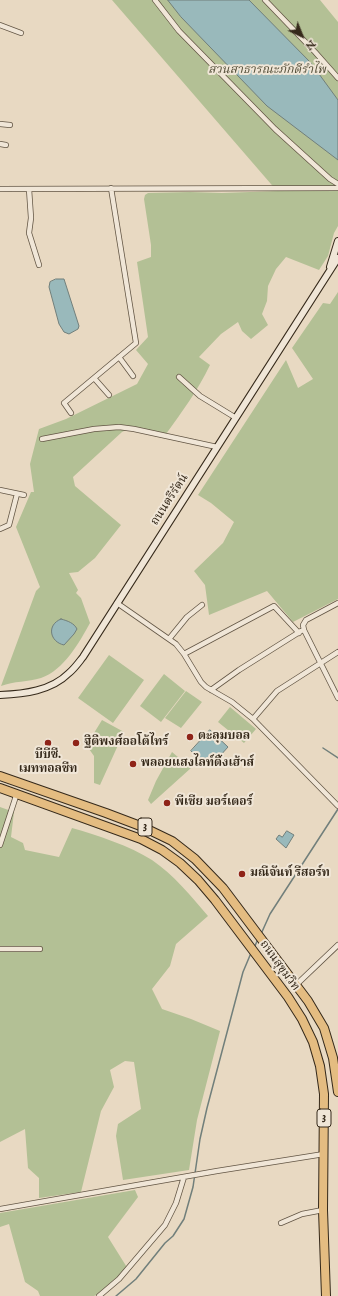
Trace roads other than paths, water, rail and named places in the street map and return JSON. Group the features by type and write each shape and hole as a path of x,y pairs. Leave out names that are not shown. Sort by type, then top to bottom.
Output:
{"highway":[{"name":"ถนนสุขุมวิท","path":"0,776 143,827 172,841 194,859 223,888 308,1001 324,1028 333,1058 338,1088"},
{"name":"ถนนสุขุมวิท","path":"0,788 142,839 162,850 180,863 198,880 215,900 288,997 302,1019 313,1042 320,1066 324,1094 323,1210 326,1296"},
{"path":"74,814 77,803"}],"main road":[{"name":"ถนนตรีรัตน์","path":"327,274 338,241"},
{"name":"ถนนตรีรัตน์","path":"0,695 30,693 55,684 69,674 83,656 338,258"}],"street":[{"path":"155,0 179,31 275,129 338,184"},
{"path":"264,0 316,52 338,78"},
{"path":"0,25 21,33"},
{"path":"0,124 10,125"},
{"path":"0,144 6,145"},
{"path":"29,188 31,218 29,233 39,265"},
{"path":"71,413 64,403 136,343 111,188"},
{"path":"0,189 338,188"},
{"path":"118,357 133,376"},
{"path":"179,377 200,396 236,418"},
{"path":"94,378 109,394"},
{"path":"42,439 94,429 119,427 217,447"},
{"path":"0,490 24,495"},
{"path":"0,529 9,525 17,494"},
{"path":"338,603 306,620 303,624 304,630 338,698"},
{"path":"117,604 176,644 201,682 211,690 232,702 253,719 337,804"},
{"path":"169,639 186,617 202,606"},
{"path":"184,654 274,606 299,633"},
{"path":"211,690 239,670 304,630"},
{"path":"253,719 276,691 338,652"},
{"path":"0,845 17,793"},
{"path":"296,985 338,945"},
{"path":"0,949 40,949"},
{"path":"0,1209 324,1154"},
{"path":"99,1296 120,1279 165,1225 176,1203 184,1177"},
{"path":"281,1223 302,1214 323,1210"}],"water":[{"path":"168,0 249,0 311,63 338,100 338,160 267,106 181,17"},
{"path":"56,279 64,279 79,326 78,329 69,334 64,332 59,324 49,287 50,282"},
{"path":"61,619 68,621 77,629 64,645 56,641 52,633 53,625"},
{"path":"210,730 228,747 210,767 191,751"},
{"path":"287,831 294,835 286,848 276,839 279,835 282,837"}],"waterway":[{"path":"323,748 338,758"},
{"path":"261,934 270,914 338,809"},
{"path":"254,948 258,939"},
{"path":"116,1296 136,1279 165,1243 173,1236 184,1219 193,1187 200,1139 207,1108 243,972 251,953"}],"place":[{"name":"ตะลุมบอล","path":"190,737"},
{"name":"บีบีซี. เมททอลชีท","path":"48,743"},
{"name":"ฐิติพงศ์ออโต้ไทร์","path":"76,743"},
{"name":"พลอยแสงไลท์ติ้งเฮ้าส์","path":"133,764"},
{"name":"พีเชีย มอร์เตอร์","path":"167,803"},
{"name":"มณีจันท์ รีสอร์ท","path":"242,874"}],"park label":[{"name":"สวนสาธารณะภักดีรำไพ","path":"267,71"}]}
